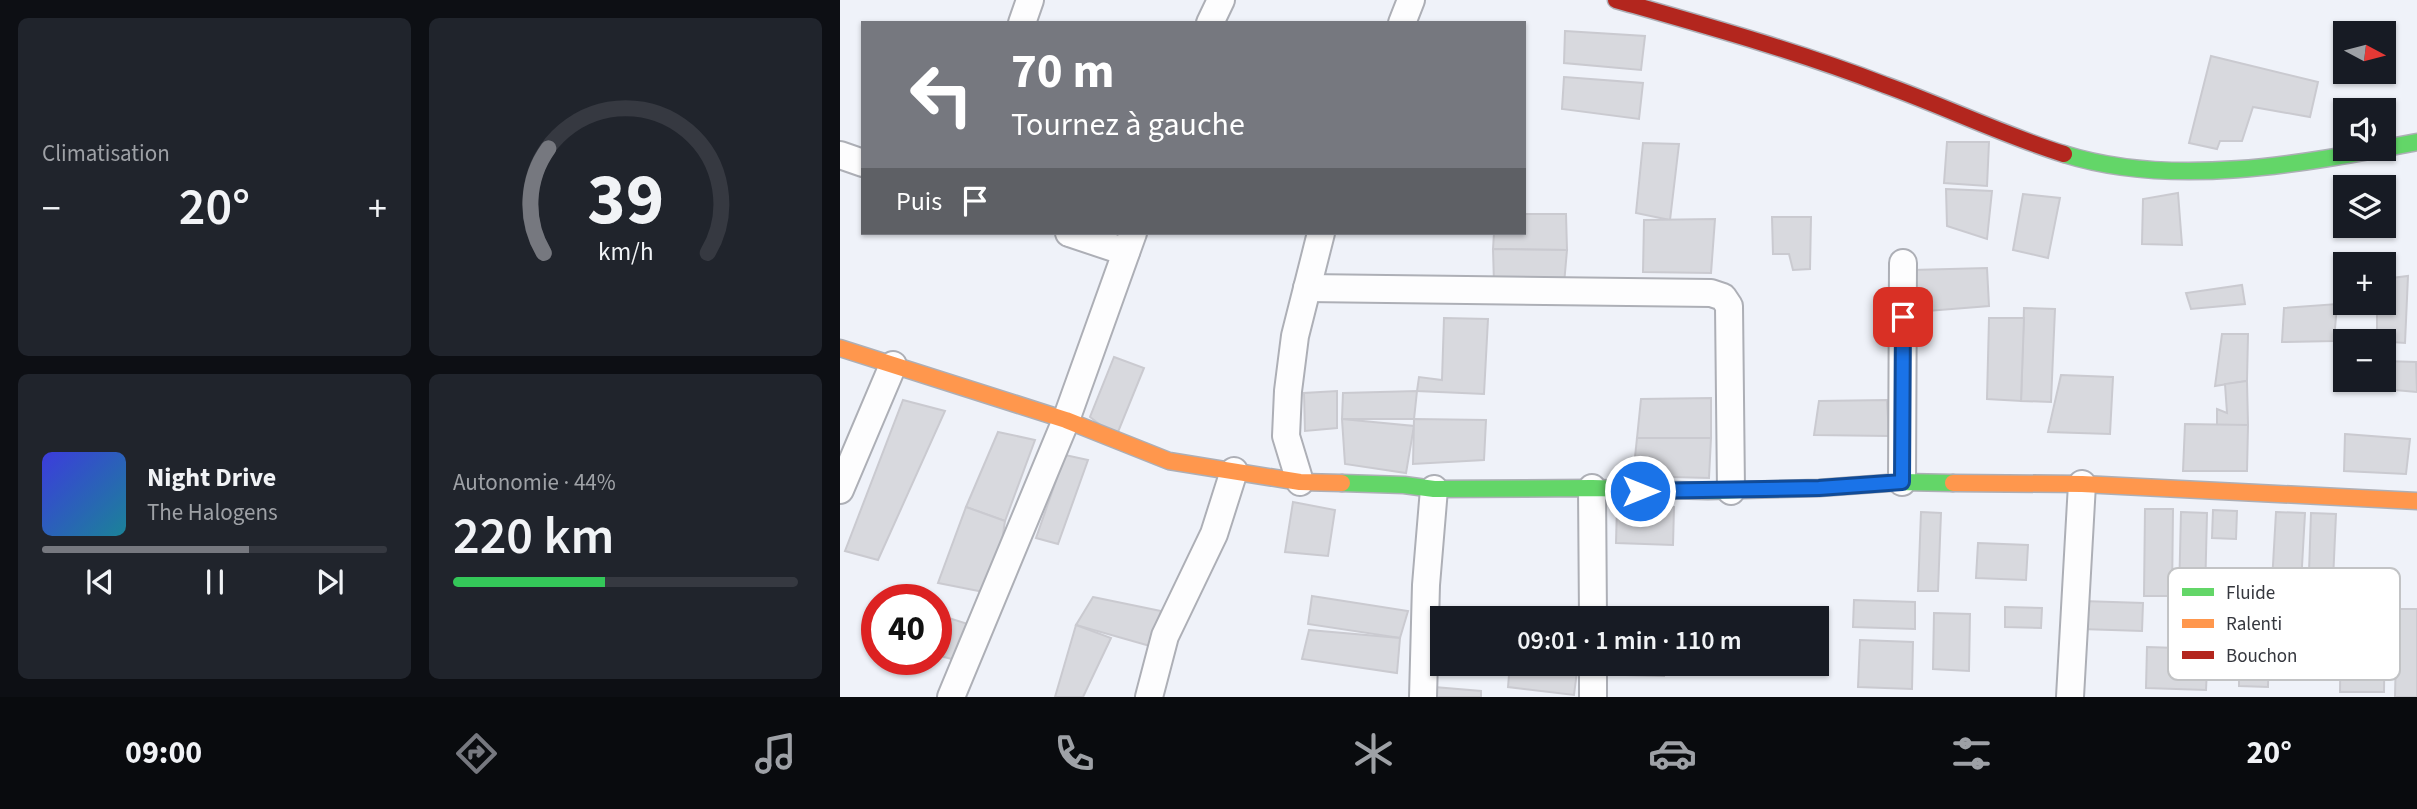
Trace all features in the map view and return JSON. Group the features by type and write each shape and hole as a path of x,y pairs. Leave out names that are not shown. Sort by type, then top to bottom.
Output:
{"street":[{"path":"1023,21 1030,0"},
{"path":"1211,21 1221,0"},
{"path":"1403,21 1411,0"},
{"path":"1616,0 1751,38 1886,85 2014,138 2084,160 2140,169 2203,169 2298,163 2417,142"},
{"path":"840,155 861,162"},
{"path":"951,697 1066,420 1130,242 1083,235"},
{"path":"1300,482 1286,436 1288,391 1295,336 1320,235"},
{"path":"1902,482 1903,262"},
{"path":"1307,288 1711,293 1723,297 1729,306 1731,491"},
{"path":"840,348 1066,420 1169,461 1300,482 1404,485 1434,489 1592,488 1640,491 1731,491 1902,482 2082,484 2417,501"},
{"path":"840,490 893,365"},
{"path":"1149,697 1165,636 1214,534 1234,471"},
{"path":"2070,697 2082,484"},
{"path":"1592,488 1593,606"},
{"path":"1423,697 1426,585 1434,489"},
{"path":"1593,676 1593,697"}],"building":[{"path":"1565,31 1645,36 1641,70 1564,63"},
{"path":"2211,56 2318,82 2310,117 2253,107 2242,141 2220,141 2217,149 2189,143"},
{"path":"1564,77 1643,83 1639,119 1562,109"},
{"path":"1947,142 1989,142 1987,186 1944,183"},
{"path":"1643,143 1679,144 1670,220 1636,213"},
{"path":"1946,189 1992,191 1987,239 1947,226"},
{"path":"2178,193 2182,245 2142,244 2143,199"},
{"path":"2023,194 2060,198 2048,258 2013,250"},
{"path":"1526,214 1566,214 1567,250 1493,249 1494,235 1526,235"},
{"path":"1772,217 1811,217 1810,269 1793,270 1789,254 1773,254"},
{"path":"1715,219 1711,273 1643,272 1644,220"},
{"path":"1493,249 1567,250 1564,284 1494,283"},
{"path":"1987,268 1989,306 1915,312 1912,270"},
{"path":"2408,276 2405,343 2396,342 2396,329 2377,329 2377,315 2396,315 2396,278"},
{"path":"2242,285 2245,304 2191,309 2186,293"},
{"path":"2333,304 2333,315 2336,315 2333,341 2282,342 2284,308"},
{"path":"2024,308 2055,309 2051,402 2021,401"},
{"path":"1444,318 1488,319 1484,394 1417,391 1419,377 1442,380"},
{"path":"1989,318 2024,318 2021,401 1987,399"},
{"path":"2222,334 2248,334 2247,381 2215,386"},
{"path":"1114,357 1144,368 1116,437 1090,417"},
{"path":"2396,361 2416,362 2417,392 2396,390"},
{"path":"2061,375 2113,377 2110,434 2048,432"},
{"path":"2247,381 2248,425 2217,425 2217,409 2227,413 2225,384"},
{"path":"1337,391 1337,428 1305,431 1304,393"},
{"path":"1417,391 1414,419 1342,419 1343,393"},
{"path":"1711,398 1711,438 1637,438 1641,399"},
{"path":"903,400 945,411 878,560 845,551"},
{"path":"1887,400 1889,436 1814,435 1819,401"},
{"path":"1342,419 1414,426 1406,473 1345,464"},
{"path":"1414,419 1486,420 1484,460 1413,464"},
{"path":"2185,424 2248,425 2247,471 2183,471"},
{"path":"998,432 1035,440 1005,521 966,507"},
{"path":"2345,434 2410,439 2406,474 2344,471"},
{"path":"1637,438 1711,438 1709,478 1633,476"},
{"path":"1065,455 1088,460 1058,544 1036,538"},
{"path":"1293,502 1335,510 1328,556 1285,552"},
{"path":"1617,505 1674,507 1673,545 1616,543"},
{"path":"966,507 1005,521 994,594 938,583"},
{"path":"2145,509 2173,509 2172,568 2168,568 2168,596 2144,596"},
{"path":"2213,510 2237,511 2236,539 2212,538"},
{"path":"1921,512 1941,513 1938,591 1918,591"},
{"path":"2181,512 2207,513 2206,568 2180,568"},
{"path":"2276,512 2305,513 2302,568 2273,568"},
{"path":"2311,513 2336,514 2334,568 2309,568"},
{"path":"1978,543 2028,545 2026,580 1976,578"},
{"path":"1312,596 1408,611 1400,638 1308,624"},
{"path":"1093,597 1161,611 1150,646 1076,625"},
{"path":"1854,600 1915,602 1915,629 1853,627"},
{"path":"2082,601 2143,603 2142,631 2081,629"},
{"path":"2005,607 2042,608 2041,628 2005,627"},
{"path":"2400,609 2417,609 2417,697 2395,697 2395,680 2400,680"},
{"path":"1934,613 1970,614 1969,671 1933,669"},
{"path":"952,619 968,624 952,659"},
{"path":"1076,625 1111,638 1083,697 1055,697"},
{"path":"1309,630 1400,638 1397,673 1302,659"},
{"path":"1860,640 1913,642 1912,689 1858,687"},
{"path":"2147,647 2168,648 2168,680 2206,680 2206,690 2146,688"},
{"path":"1509,676 1576,676 1574,695 1508,687"},
{"path":"2239,680 2268,680 2268,687 2239,686"},
{"path":"2340,680 2384,680 2384,692 2340,692"},
{"path":"1434,687 1481,691 1481,697 1434,697"}],"traffic: fast":[{"path":"2064,154 2106,164 2150,170 2195,171 2286,164 2417,142"},
{"path":"1342,483 1434,489 1592,488 1708,491 1819,488 1902,482 1953,483"}],"traffic: slow":[{"path":"840,348 1066,420 1169,461 1300,482 1342,483"},
{"path":"1953,483 2082,484 2417,501"}],"traffic: jam":[{"path":"1616,0 1819,61 2064,154"}],"route":[{"path":"1640,491 1819,488 1902,482 1903,317"}]}
